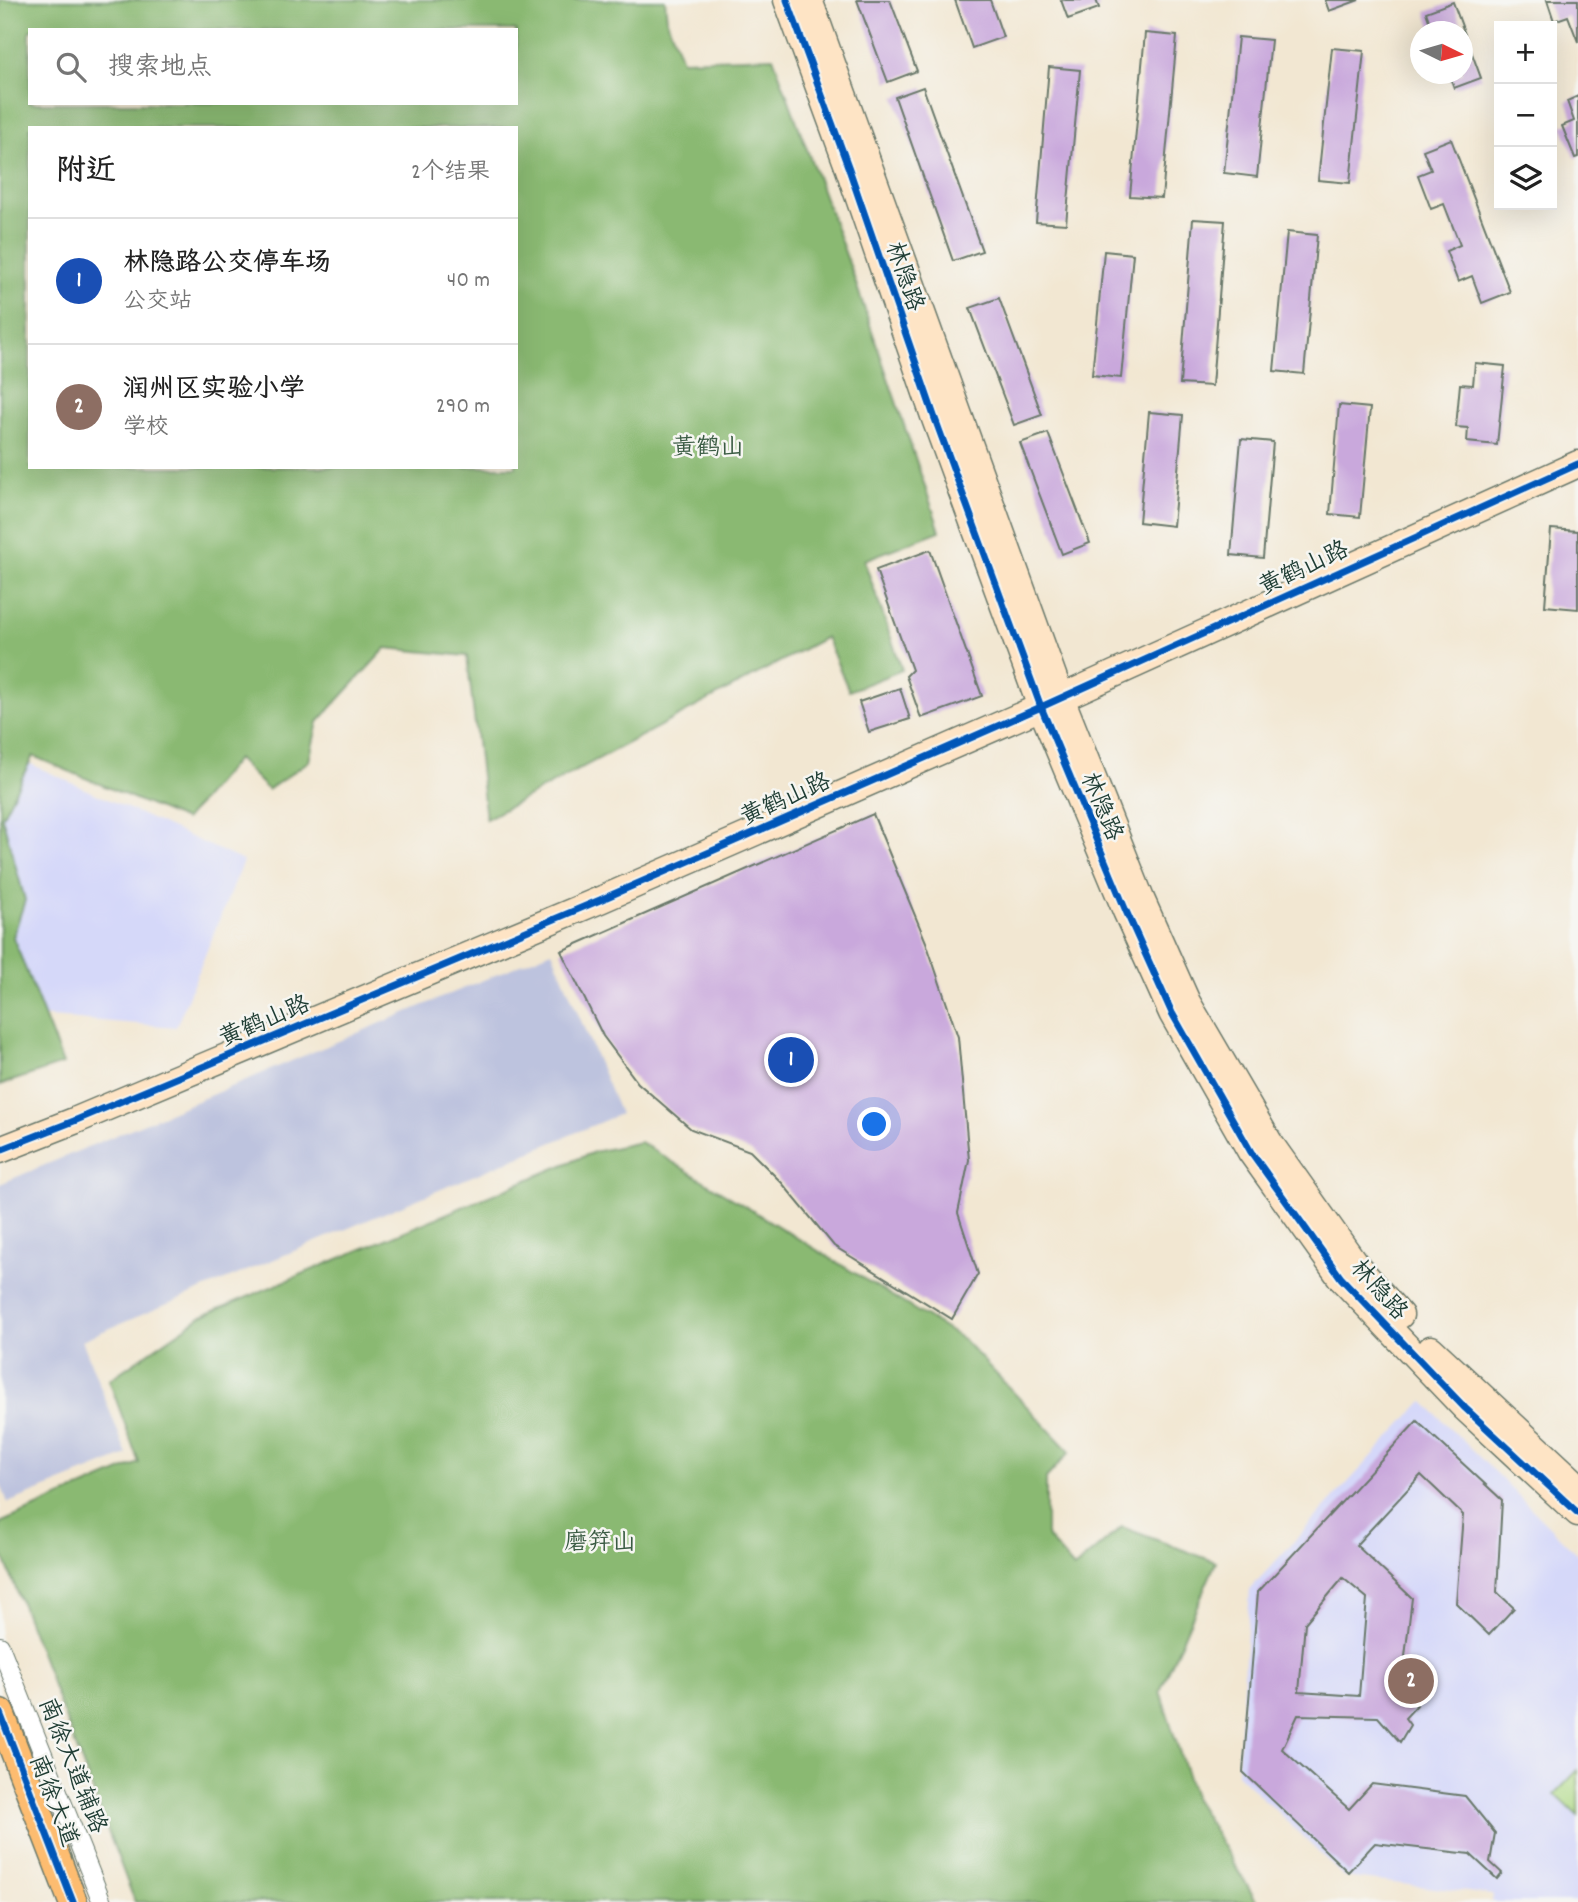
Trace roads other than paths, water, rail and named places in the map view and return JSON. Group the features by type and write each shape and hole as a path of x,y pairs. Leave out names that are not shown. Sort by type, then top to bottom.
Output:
{"main road":[{"name":"南徐大道","path":"0,1713 73,1902"}],"street":[{"name":"林隐路","path":"786,0 849,169 934,416 1051,703 1187,1002 1269,1142 1356,1265 1429,1348 1578,1486"},
{"name":"林隐路","path":"809,0 1051,703 1126,911 1172,1013 1251,1152 1341,1278 1465,1408 1578,1513"},
{"name":"黄鹤山路","path":"0,1150 600,900 1051,703 1578,464"},
{"name":"南徐大道辅路","path":"0,1646 103,1902"}],"place":[{"name":"林隐路公交停车场","path":"791,1060"},
{"name":"润州区实验小学","path":"1411,1681"}],"park label":[{"name":"黄鹤山","path":"708,446"},
{"name":"磨笄山","path":"600,1541"}]}
